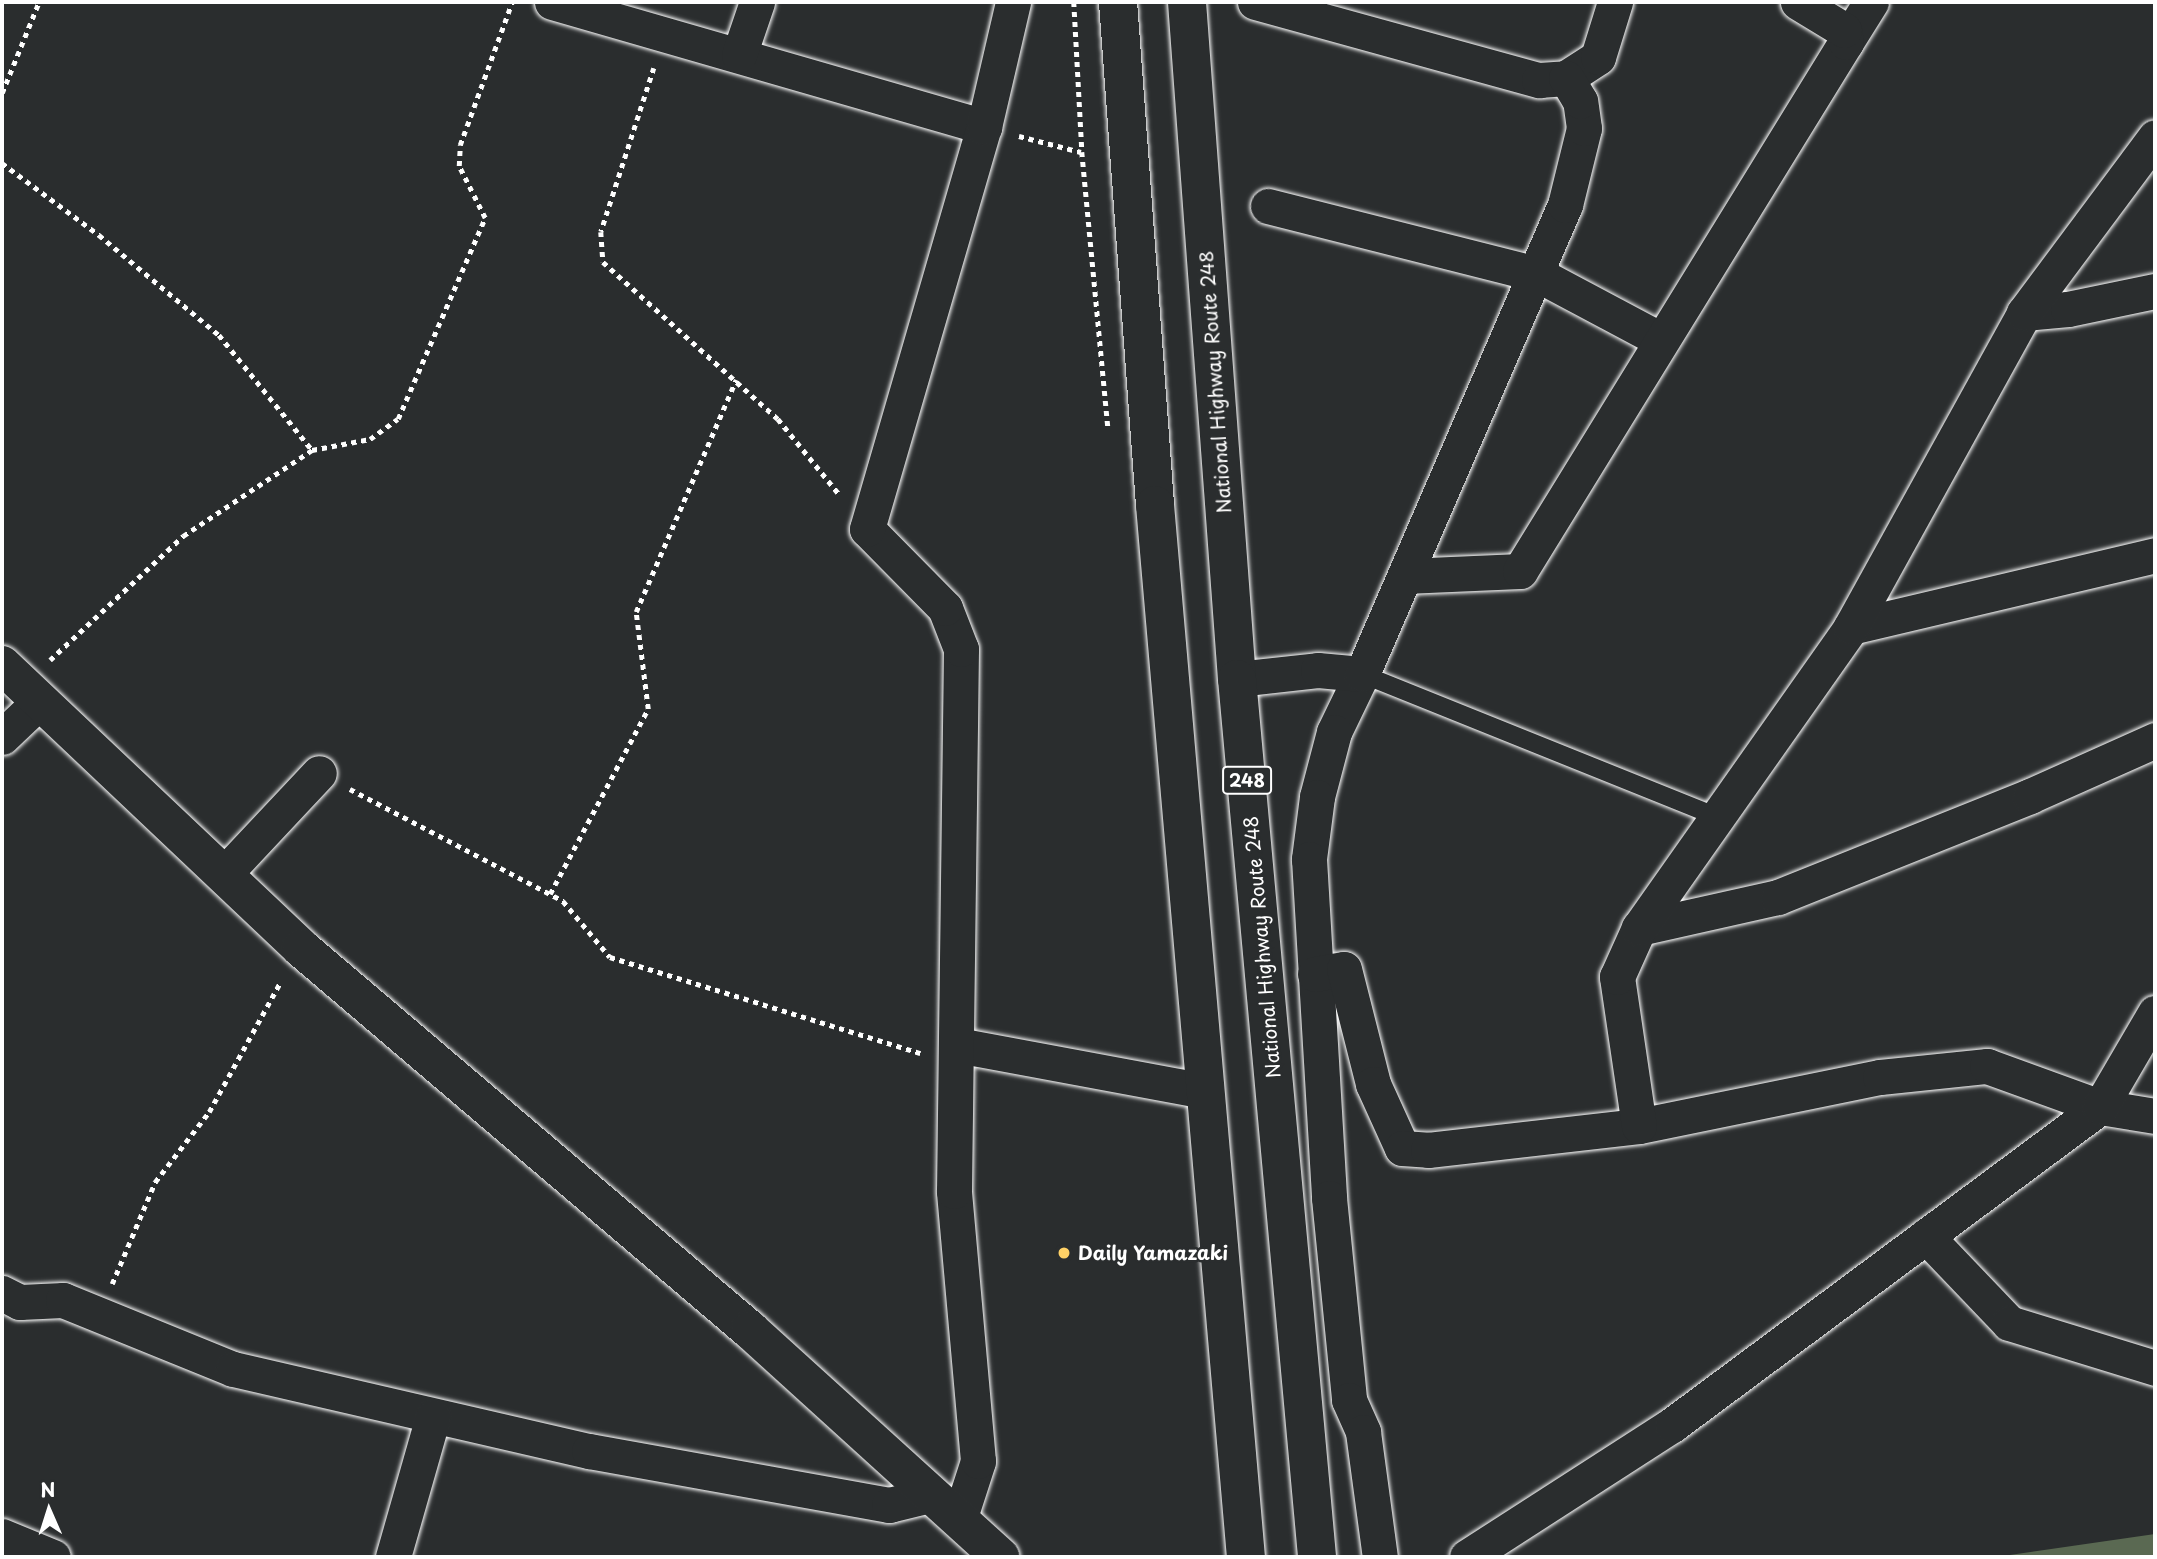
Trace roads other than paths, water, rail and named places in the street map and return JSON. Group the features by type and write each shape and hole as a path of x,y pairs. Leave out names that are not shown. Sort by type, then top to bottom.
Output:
{"main road":[{"path":"1118,2 1204,1091 1246,1557"},
{"name":"National Highway Route 248","path":"1187,2 1237,679 1317,1557"},
{"path":"22,684 301,947 750,1330 1000,1557"}],"street":[{"path":"552,2 984,127"},
{"path":"739,55 757,2"},
{"path":"960,1520 978,1461 954,1191 961,649 945,608 867,529 984,127 1013,2"},
{"path":"1255,2 1539,80 1566,78 1598,57 1615,2"},
{"path":"1798,2 1844,30 1846,42"},
{"path":"1405,576 1520,571 1871,2"},
{"path":"1380,1557 1363,1432 1349,1401 1315,974 1309,859 1317,797 1334,732 1405,576 1565,205 1584,128 1580,101 1566,78"},
{"path":"1639,1126 1617,977 1639,928 1715,816 1851,627 2024,313 2155,138"},
{"path":"1268,206 1537,274 1661,340"},
{"path":"2024,313 2068,309 2155,292"},
{"path":"1851,627 2155,555"},
{"path":"1237,679 1318,670 1362,674"},
{"path":"2,737 22,684"},
{"path":"1639,928 1778,897 2030,796 2155,740"},
{"path":"225,873 318,773"},
{"path":"1315,974 1344,969 1373,1084 1402,1148 1428,1150 1639,1126 1880,1077 1987,1066 2100,1107 2155,1116"},
{"path":"1467,1557 1672,1425 2100,1107 2155,1013"},
{"path":"957,1054 1204,1091"},
{"path":"1926,1236 2009,1324 2155,1368"},
{"path":"2,1293 20,1302 63,1300 98,1317 233,1369 589,1451 889,1505 930,1494"},
{"path":"393,1557 433,1417"},
{"path":"2,1536 53,1557"}],"lane":[{"path":"1362,674 1715,816"}],"place":[{"name":"Daily Yamazaki","path":"1064,1253"}]}
